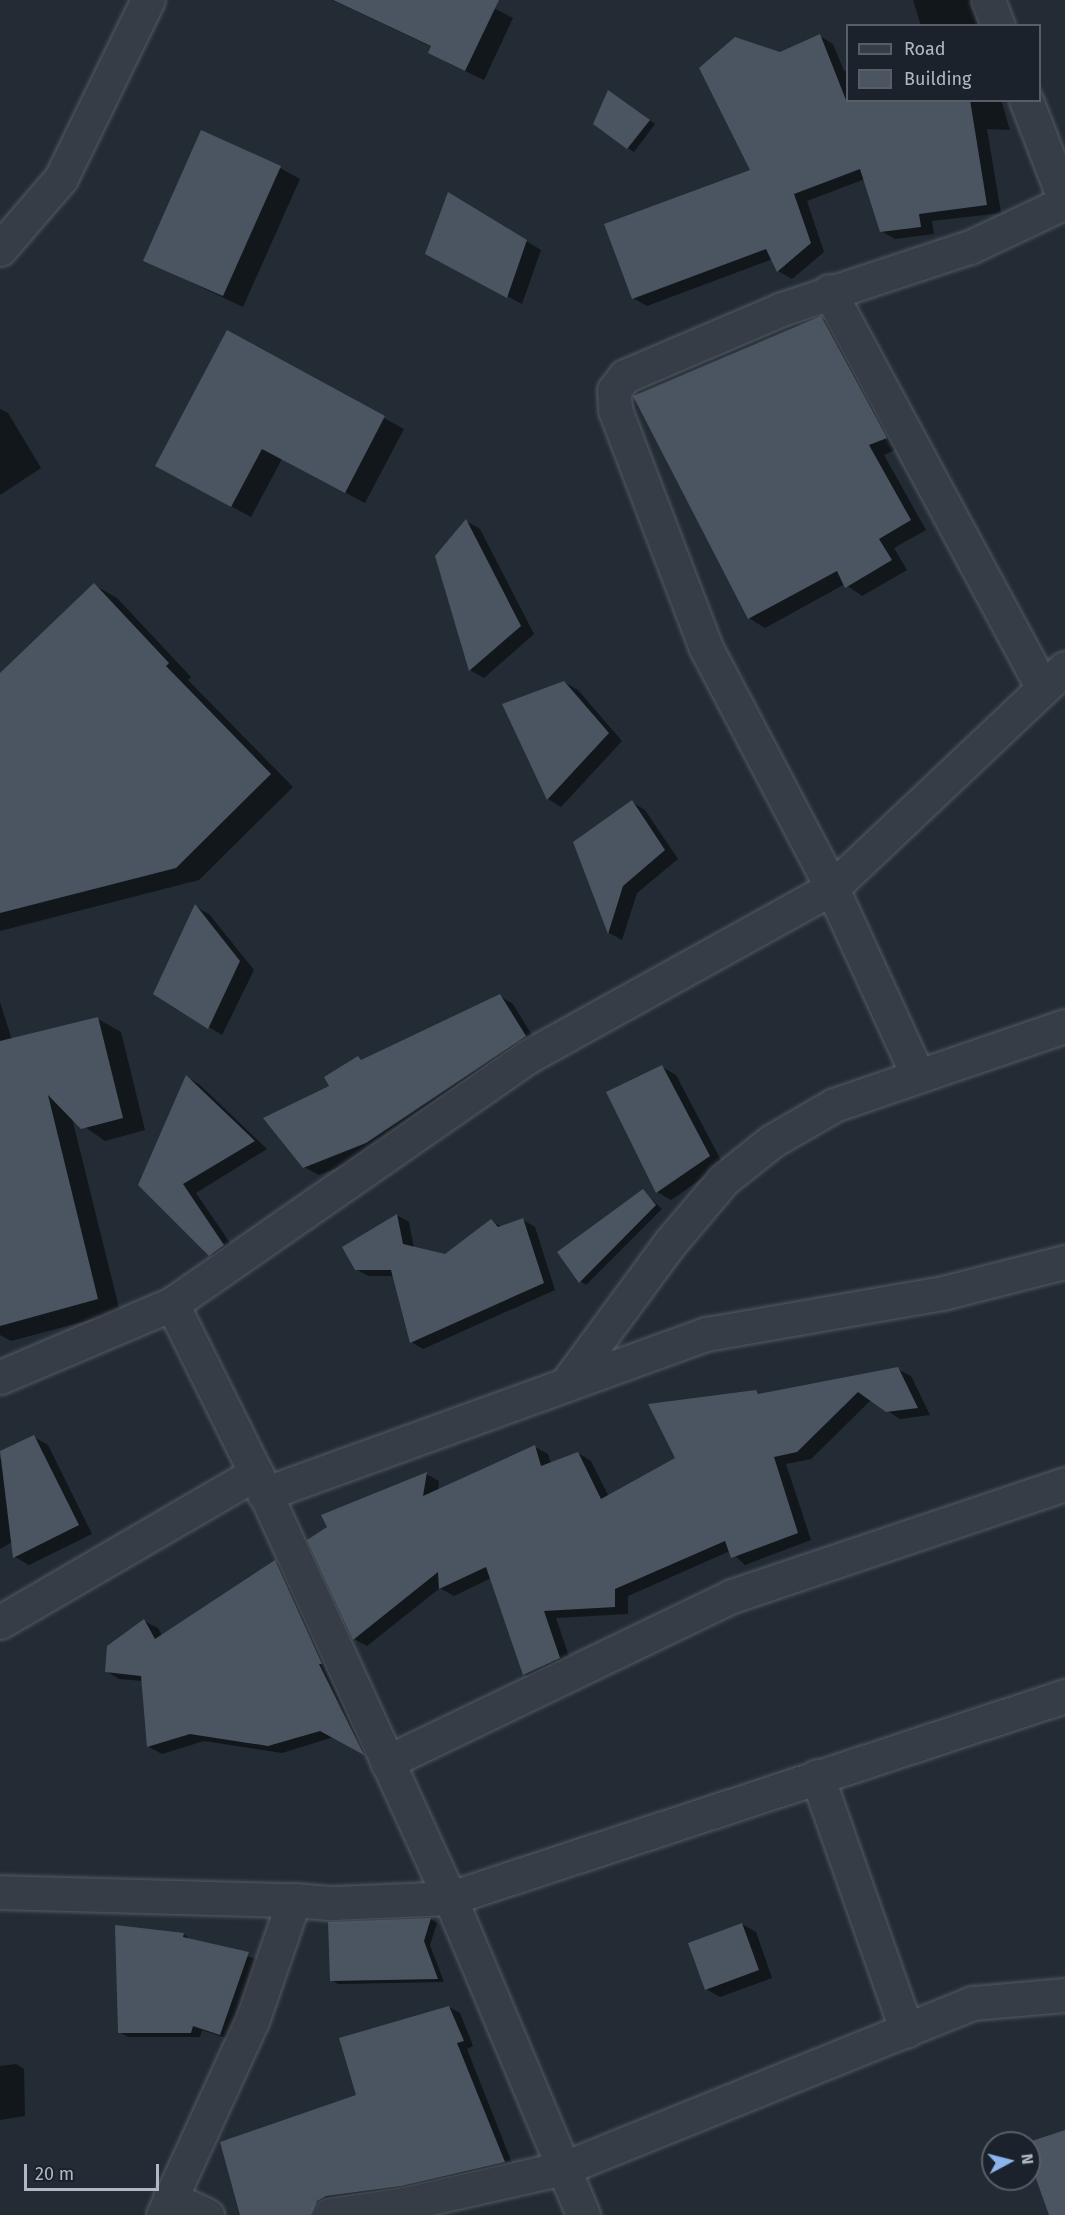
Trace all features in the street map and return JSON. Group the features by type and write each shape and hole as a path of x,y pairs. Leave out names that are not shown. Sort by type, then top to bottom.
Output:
{"street":[{"path":"0,249 61,178 148,0"},
{"path":"988,0 997,24"},
{"path":"918,1076 832,888 706,648 615,410 614,390 625,376 829,291 970,247 1065,202 1027,102"},
{"path":"0,1377 172,1304 527,1057 832,888 1054,678 829,291"},
{"path":"566,1384 670,1243 723,1180 772,1141 834,1105 1065,1026"},
{"path":"0,1622 260,1484 566,1384 707,1334 943,1293 1065,1262"},
{"path":"172,1304 260,1484 450,1898 583,2215"},
{"path":"387,1762 732,1596 1065,1484"},
{"path":"0,1892 332,1903 450,1898 1065,1696"},
{"path":"817,1776 907,2031"},
{"path":"207,2215 166,2207 252,2021 294,1900"},
{"path":"329,2215 404,2204 564,2168 973,2003 1065,1995"}],"building":[{"path":"333,0 499,0 465,71 428,53 431,46"},
{"path":"820,34 846,102 970,102 987,205 919,214 921,227 880,232 860,169 794,194 811,243 777,272 766,249 632,299 604,224 750,170 699,68 735,37 780,52"},
{"path":"608,90 650,120 627,149 593,124"},
{"path":"201,130 281,166 223,296 143,261"},
{"path":"448,192 527,240 507,298 425,254"},
{"path":"821,316 887,438 869,445 911,520 879,539 892,560 845,588 837,571 748,619 633,396"},
{"path":"227,330 385,416 345,493 262,449 231,507 155,466"},
{"path":"466,519 521,626 469,671 435,556"},
{"path":"94,583 169,663 166,666 271,774 176,868 0,913 0,673"},
{"path":"564,681 609,733 547,800 502,704"},
{"path":"632,800 665,850 623,886 608,934 573,842"},
{"path":"195,904 240,961 208,1029 153,994"},
{"path":"500,994 526,1036 366,1143 303,1168 263,1118 329,1086 324,1077 358,1056 361,1060"},
{"path":"98,1017 123,1118 81,1129 48,1095 98,1299 0,1326 0,1041"},
{"path":"662,1065 710,1156 656,1193 606,1092"},
{"path":"186,1075 255,1141 183,1184 224,1245 209,1256 138,1185"},
{"path":"643,1189 656,1205 579,1283 557,1252"},
{"path":"397,1214 403,1244 445,1254 491,1219 498,1227 523,1218 544,1283 410,1343 391,1270 355,1270 342,1247"},
{"path":"898,1367 918,1408 886,1412 858,1392 797,1452 774,1457 798,1533 731,1558 725,1541 615,1589 615,1607 544,1611 560,1658 523,1675 486,1567 439,1589 438,1572 353,1640 307,1540 327,1527 321,1515 427,1472 423,1496 535,1445 541,1466 578,1452 601,1499 675,1458 648,1404 756,1390 758,1394"},
{"path":"34,1435 79,1525 13,1558 0,1451"},
{"path":"275,1560 322,1664 319,1664 364,1755 320,1731 268,1746 190,1734 147,1747 141,1676 105,1672 107,1646 144,1619 155,1639"},
{"path":"431,1918 424,1941 438,1979 330,1981 328,1922"},
{"path":"742,1923 759,1970 705,1990 688,1943"},
{"path":"115,1925 184,1933 183,1937 249,1952 220,2035 193,2026 191,2033 118,2033"},
{"path":"449,2006 464,2041 457,2043 505,2162 401,2186 326,2196 317,2201 311,2215 240,2215 220,2142 356,2095 339,2038"},
{"path":"1065,2130 1065,2215 1049,2215 1040,2191 1041,2138"}]}
